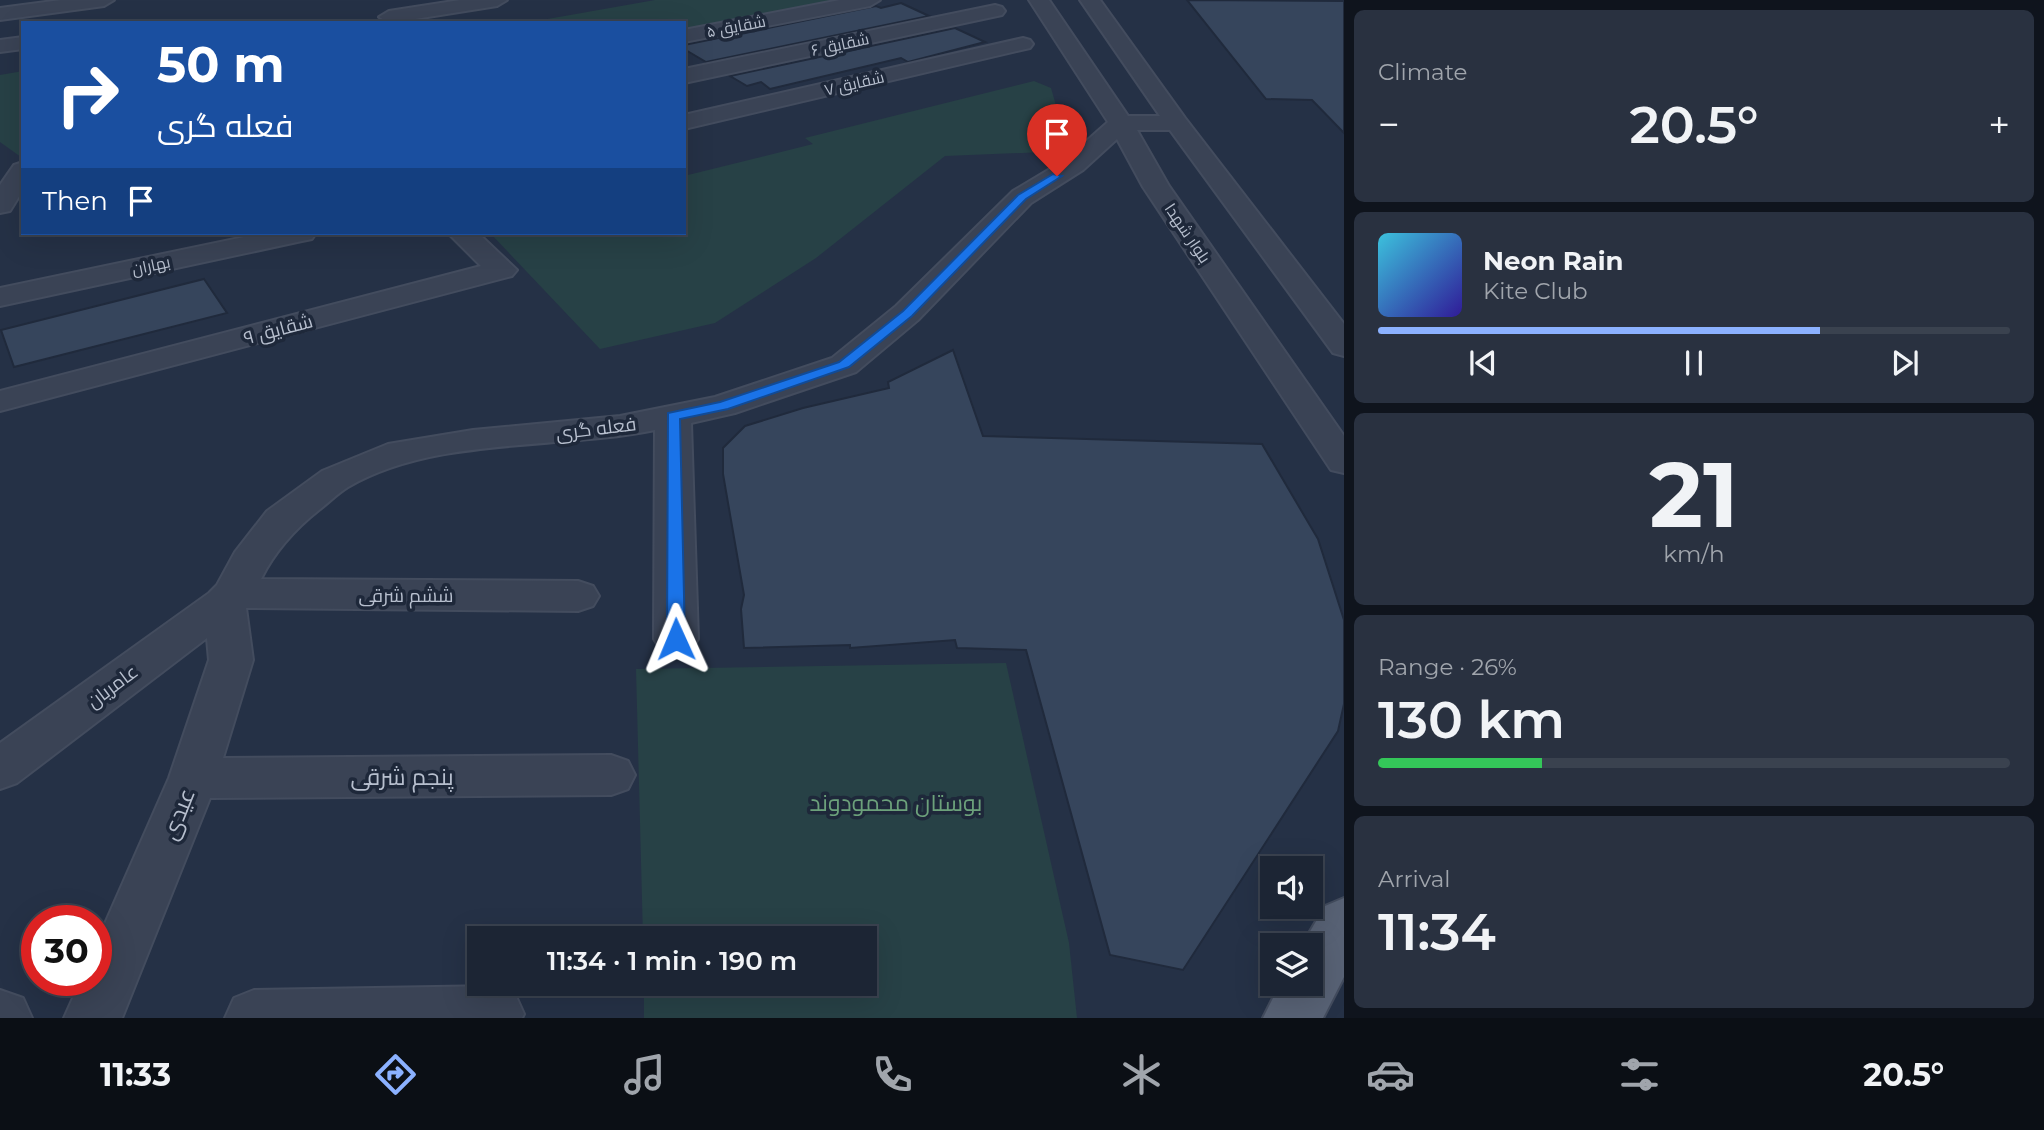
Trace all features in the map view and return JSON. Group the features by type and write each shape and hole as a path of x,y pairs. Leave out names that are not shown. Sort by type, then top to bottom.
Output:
{"main road":[{"path":"1323,961 1344,923"},
{"path":"1292,1018 1304,996"}],"street":[{"path":"0,15 104,0"},
{"path":"376,0 391,20 497,0"},
{"name":"شقایق ۵","path":"686,36 870,0"},
{"name":"بلوار شهدا","path":"1039,0 1121,123 1156,187 1344,462"},
{"path":"1090,0 1177,123 1344,346"},
{"name":"شقایق ۶","path":"686,76 995,11"},
{"path":"0,46 21,43"},
{"name":"شقایق ۷","path":"686,122 1023,44"},
{"path":"1121,123 1177,123"},
{"name":"فعله گری","path":"229,598 249,562 281,520 335,478 401,452 620,427 723,406 844,365 907,313 1022,197 1099,168 1121,123"},
{"path":"1099,168 1156,187"},
{"path":"0,205 21,173"},
{"name":"بهاران","path":"0,297 293,235"},
{"name":"شقایق ۹","path":"0,401 502,270 464,235"},
{"path":"673,416 676,639"},
{"name":"ششم شرقی","path":"229,598 578,596"},
{"name":"عامریان","path":"0,769 229,598"},
{"name":"عیدی","path":"93,1018 192,778 231,660 229,598"},
{"name":"پنجم شرقی","path":"192,778 611,775"},
{"path":"254,1018 495,1014"}],"green space":[{"path":"655,0 840,0 686,30 686,21 536,21"},
{"path":"21,71 21,157 0,142 0,75"},
{"path":"1034,81 1051,88 1069,151 945,156 816,258 715,323 600,349 492,235 686,235 686,176 813,144 805,138"},
{"name":"بوستان محمودوند","path":"1006,663 1069,943 1077,1018 644,1018 644,996 877,996 877,926 643,926 636,669"}],"building":[{"path":"1187,0 1344,1 1344,133 1312,100 1266,99"},
{"path":"901,3 929,16 706,62 686,50 686,45 876,6 881,8"},
{"path":"955,28 985,42 908,62 901,58 770,89 761,82 747,86 730,76"},
{"path":"204,279 227,313 14,367 1,330"},
{"path":"953,350 983,436 1262,444 1318,539 1344,620 1344,704 1338,731 1183,970 1110,955 1026,650 957,648 955,640 850,648 850,645 744,648 741,609 744,595 723,474 723,448 745,426 803,408 889,388 888,382"}],"route":[{"path":"676,639 673,416 723,406 844,365 907,313 1022,197 1057,176"}]}
